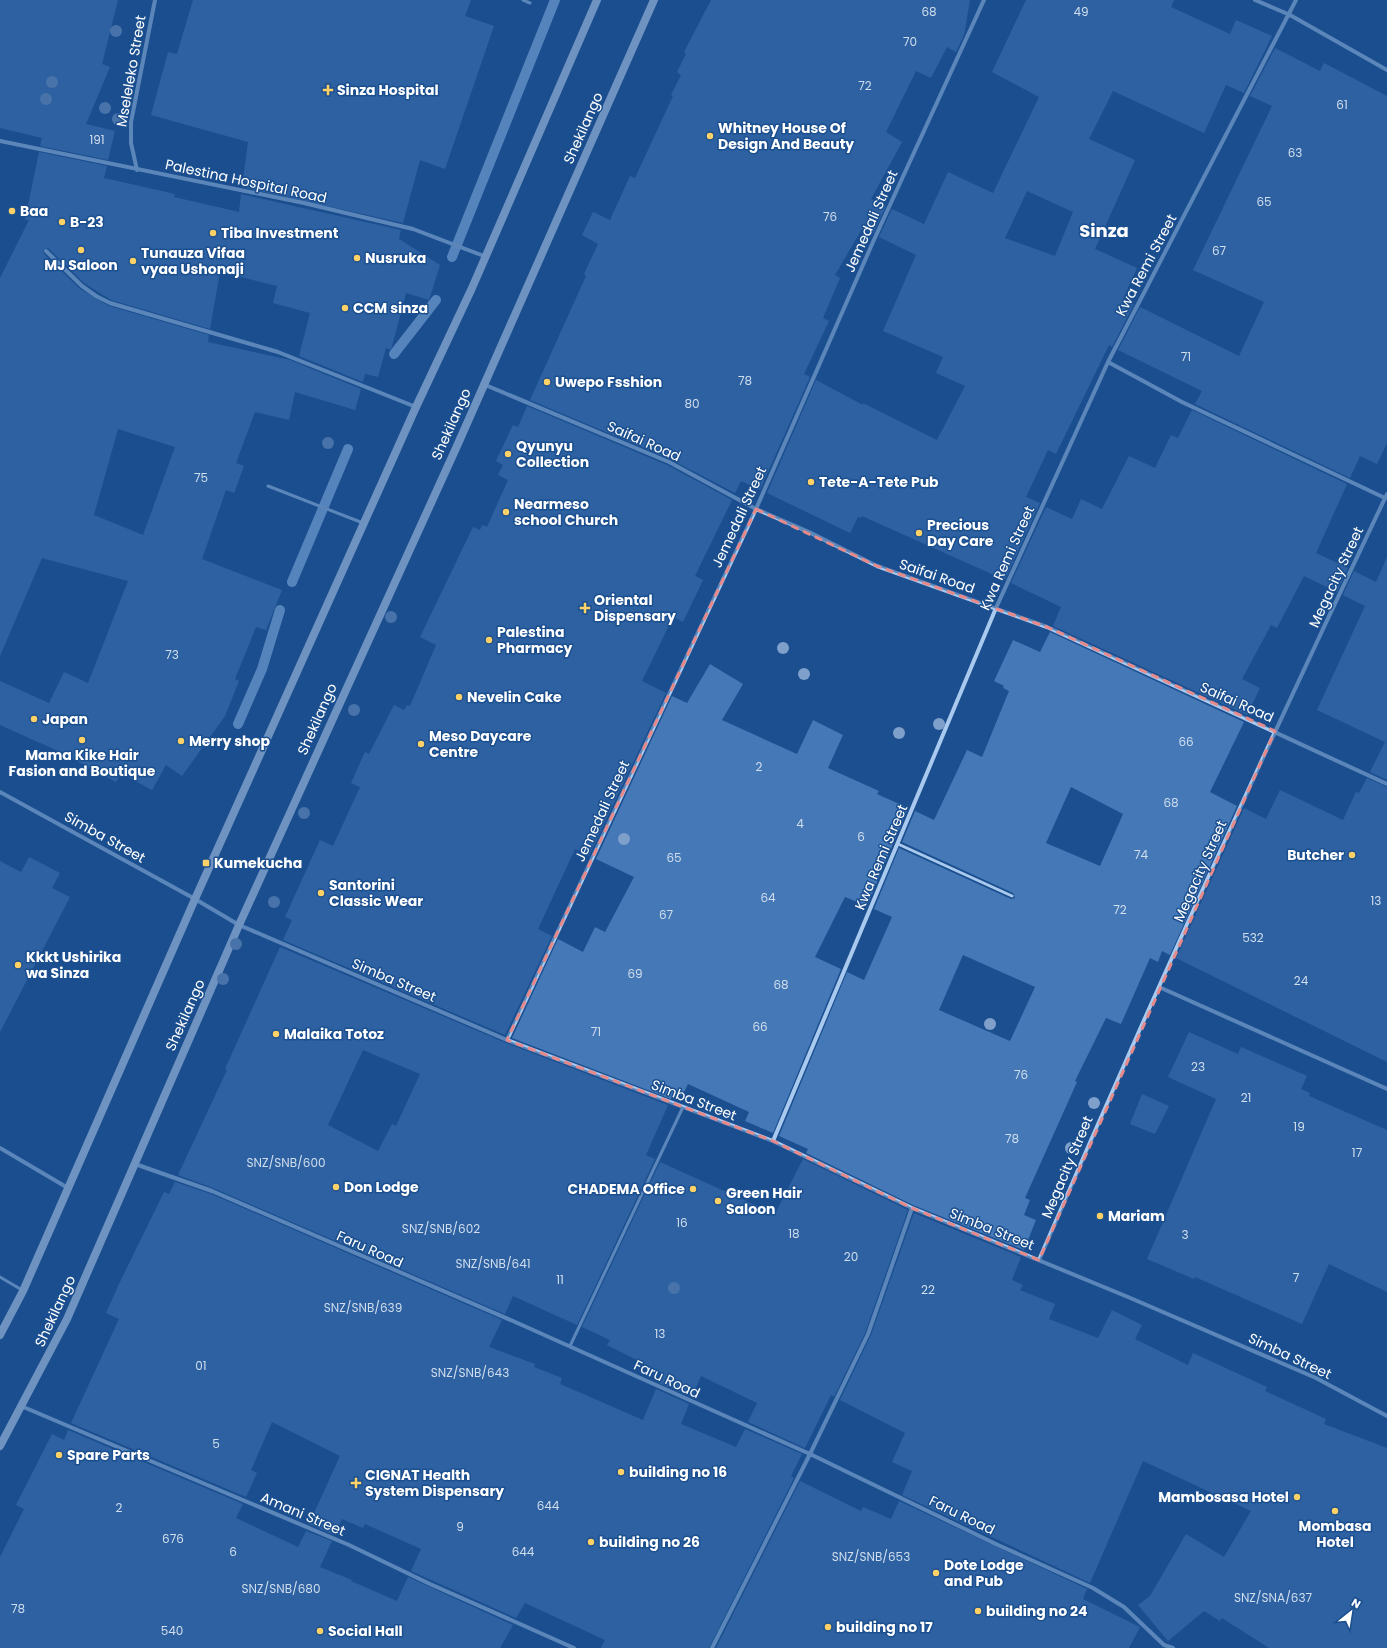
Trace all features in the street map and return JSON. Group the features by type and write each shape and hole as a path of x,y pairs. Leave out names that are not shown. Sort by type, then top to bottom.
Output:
{"main road":[{"path":"0,1335 22,1291 363,523 472,288 484,256 597,0"},
{"name":"Shekilango","path":"0,1446 68,1319 239,925 397,573 457,446 483,384 654,0"}],"street":[{"name":"Mseleleko Street","path":"137,170 131,143 131,122 155,0"},
{"name":"Jemedali Street","path":"507,1040 756,509 873,242 984,0"},
{"path":"1255,0 1290,15 1387,70"},
{"name":"Kwa Remi Street","path":"773,1142 996,608 1108,362 1290,15 1296,0"},
{"name":"Palestina Hospital Road","path":"0,141 304,203 413,230 484,256"},
{"path":"46,251 82,286 96,296 110,303 278,352 416,407"},
{"path":"1108,362 1182,402 1386,496"},
{"name":"Saifai Road","path":"483,384 669,462 756,509 809,532 877,566 1047,627 1387,784"},
{"name":"Megacity Street","path":"1039,1260 1110,1096 1275,731 1386,496"},
{"name":"Simba Street","path":"0,792 195,899 239,925 507,1040 773,1142 912,1208 1039,1260 1309,1375 1387,1416"},
{"path":"1159,988 1387,1089"},
{"path":"0,1148 68,1188"},
{"name":"Faru Road","path":"134,1164 212,1191 570,1346 810,1454 998,1545 1093,1588 1124,1607 1164,1645 1173,1648"},
{"path":"712,1648 810,1454 868,1334 912,1208"},
{"name":"Amani Street","path":"21,1406 349,1545 430,1584 574,1648"}],"lane":[{"path":"523,0 530,3"},
{"path":"268,486 363,523"},
{"path":"898,844 1012,896"},
{"path":"570,1346 683,1107"},
{"path":"0,1277 22,1291"}],"highlighted area":[{"path":"756,509 877,566 1047,627 1275,731 1039,1260 912,1208 773,1141 507,1040"}],"building":[{"path":"0,0 118,0 102,64 110,67 86,124 115,131 108,160 40,146 42,138 0,128"},
{"name":"Sinza Hospital","path":"193,0 471,0 465,16 494,26 445,169 420,160 403,223 242,187 248,142 151,115 168,52 177,54"},
{"path":"711,0 970,0 964,35 956,52 947,47 931,78 916,71 886,132 902,142 871,199 886,206 873,234 862,229 835,275 840,278 823,318 829,321 804,374 810,377 760,490 741,481 735,493 670,459 530,400 586,276 584,274 598,244 582,235 593,212 610,220 630,176 635,178 673,96 671,95 681,75 677,72 686,54 684,52"},
{"path":"1026,0 1174,0 1171,7 1230,34 1236,20 1272,36 1244,93 1226,85 1204,133 1113,91 1089,139 1135,160 1095,249 1137,268 1123,299 1134,304 1112,347 1109,345 1056,454 1048,450 1026,497 1040,503 1005,580 862,516 861,518 858,517 850,533 767,493 816,380 863,405 863,403 937,440 965,386 936,373 943,357 883,331 916,255 879,237 892,209 924,224 948,172 993,193 1039,97 992,72","holes":["1027,191 1073,212 1055,256 1005,238"]},
{"path":"1275,48 1320,71 1324,63 1387,96 1387,443 1377,464 1360,456 1350,478 1195,404 1202,391 1118,350 1140,307 1239,356 1264,302 1193,270 1272,106 1250,96"},
{"path":"39,152 107,166 104,178 175,194 174,197 239,212 241,194 401,230 399,239 440,265 429,300 406,293 391,350 386,348 378,377 365,374 363,382 299,356 310,313 273,303 277,286 220,272 210,329 111,300 84,283 48,248 43,250 44,254 80,289 109,306 209,335 208,342 290,360 361,389 355,410 295,392 289,420 255,412 236,463 244,466 234,493 226,490 202,559 282,590 266,630 256,627 235,679 239,681 225,716 182,776 166,765 152,790 121,773 116,782 58,751 0,725 0,681 49,703 64,672 88,683 128,581 42,558 0,656 0,278 29,220 25,220","holes":["118,429 175,447 143,535 94,515"]},
{"path":"527,406 667,465 732,500 695,576 703,580 683,622 673,617 642,681 666,693 589,856 575,849 538,929 552,936 505,1035 283,940 292,920 285,917 320,840 333,846 360,787 351,783 365,752 369,754 394,705 404,710 407,705 410,706 436,645 420,637 473,527 480,530 482,525 487,527 508,480 498,475 503,465 496,461 513,425 518,427"},
{"path":"1192,410 1347,484 1316,553 1348,568 1337,592 1304,576 1277,628 1271,625 1242,679 1260,688 1247,715 1053,626 1061,607 1011,583 1046,507 1072,519 1081,499 1102,509 1129,456 1155,468 1171,435 1178,438"},
{"path":"1387,557 1387,780 1370,772 1385,742 1317,710 1365,606 1343,595 1354,571 1376,582"},
{"path":"1050,632 1244,722 1210,792 1237,806 1170,955 1162,951 1158,962 1150,958 1121,1024 1106,1018 1075,1081 1077,1082 1025,1198 1030,1200 1024,1215 1036,1220 1024,1250 913,1205 806,1153 808,1149 779,1136 847,972 864,980 892,917 874,909 899,848 1011,899 1015,898 1013,893 902,842 915,811 934,820 967,750 982,757 1009,691 1003,688 1004,686 994,681 1013,640 1040,652","holes":["1071,787 1123,814 1100,866 1046,843","963,955 1035,987 1010,1041 939,1010"]},
{"path":"710,664 743,684 722,720 797,754 813,720 843,735 828,768 879,791 877,794 908,808 867,906 845,897 815,957 841,969 773,1133 745,1121 749,1112 688,1084 682,1096 674,1092 671,1099 512,1038 558,939 583,952 595,927 605,932 634,877 596,859 672,696 687,703"},
{"path":"1367,778 1387,787 1387,1062 1176,958 1244,808 1266,819 1280,790 1343,820 1356,792 1359,793"},
{"name":"Kkkt Ushirika wa Sinza","path":"29,857 60,873 52,888 70,897 0,1032 0,861 21,872"},
{"path":"280,947 506,1043 668,1105 646,1155 655,1159 577,1325 513,1296 505,1314 213,1188 178,1175 227,1070 225,1069","holes":["363,1050 420,1074 396,1126 392,1124 378,1151 328,1125"]},
{"path":"1189,1032 1238,1054 1241,1047 1307,1076 1301,1089 1310,1093 1309,1096 1387,1130 1387,1292 1329,1264 1302,1324 1195,1277 1194,1279 1147,1259 1216,1099 1168,1077"},
{"path":"1142,1094 1169,1106 1155,1134 1130,1124"},
{"path":"803,1159 908,1210 865,1333 834,1397 831,1395 805,1448 748,1422 757,1403 701,1376 692,1397 659,1383 663,1373 607,1345 610,1340 582,1327 660,1162 775,1214"},
{"path":"175,1182 211,1194 502,1320 489,1347 535,1364 534,1367 562,1378 560,1384 643,1420 656,1389 689,1404 681,1424 736,1447 745,1429 802,1454 791,1476 794,1478 709,1648 601,1648 605,1640 525,1603 516,1618 411,1571 421,1549 365,1524 363,1528 342,1519 334,1535 309,1524 340,1456 272,1422 251,1470 257,1473 246,1497 71,1423 119,1319 106,1313 164,1192 169,1194"},
{"path":"914,1213 1021,1257 1012,1280 1023,1285 1020,1290 1055,1304 1049,1319 1098,1338 1112,1310 1142,1325 1135,1339 1188,1365 1193,1353 1267,1387 1265,1391 1326,1419 1324,1424 1387,1448 1387,1648 1269,1648 1222,1618 1220,1621 1204,1611 1168,1641 1138,1605 1150,1596 1186,1534 1224,1557 1251,1511 1143,1461 1090,1583 902,1495 912,1471 892,1462 905,1433 840,1400 871,1335"},
{"path":"68,1430 243,1504 236,1518 298,1547 306,1531 332,1541 320,1567 352,1580 351,1581 397,1601 408,1577 513,1625 500,1648 0,1648 0,1557 24,1509 16,1505 52,1434 64,1440"},
{"path":"800,1481 861,1511 863,1507 891,1519 899,1501 1087,1589 1083,1599 1140,1627 1129,1648 716,1648"}],"waterway":[{"path":"452,257 555,0"},
{"path":"394,354 436,300"},
{"path":"292,582 348,449"},
{"path":"238,724 262,669 280,610"}],"place":[{"name":"Sinza Hospital","path":"328,90"},
{"name":"Whitney House Of Design And Beauty","path":"710,136"},
{"name":"Baa","path":"12,211"},
{"name":"B-23","path":"62,222"},
{"name":"Tiba Investment","path":"213,233"},
{"name":"MJ Saloon","path":"81,250"},
{"name":"Nusruka","path":"357,258"},
{"name":"Tunauza Vifaa vyaa Ushonaji","path":"133,261"},
{"name":"CCM sinza","path":"345,308"},
{"name":"Uwepo Fsshion","path":"547,382"},
{"name":"Qyunyu Collection","path":"508,454"},
{"name":"Tete-A-Tete Pub","path":"811,482"},
{"name":"Nearmeso school Church","path":"506,512"},
{"name":"Precious Day Care","path":"919,533"},
{"name":"Oriental Dispensary","path":"585,608"},
{"name":"Palestina Pharmacy","path":"489,640"},
{"name":"Nevelin Cake","path":"459,697"},
{"name":"Japan","path":"34,719"},
{"name":"Mama Kike Hair Fasion and Boutique","path":"82,740"},
{"name":"Merry shop","path":"181,741"},
{"name":"Meso Daycare Centre","path":"421,744"},
{"name":"Butcher","path":"1352,855"},
{"name":"Kumekucha","path":"206,863"},
{"name":"Santorini Classic Wear","path":"321,893"},
{"name":"Kkkt Ushirika wa Sinza","path":"18,965"},
{"name":"Malaika Totoz","path":"276,1034"},
{"name":"Don Lodge","path":"336,1187"},
{"name":"CHADEMA Office","path":"693,1189"},
{"name":"Green Hair Saloon","path":"718,1201"},
{"name":"Mariam","path":"1100,1216"},
{"name":"Spare Parts","path":"59,1455"},
{"name":"building no 16","path":"621,1472"},
{"name":"CIGNAT Health System Dispensary","path":"356,1483"},
{"name":"Mambosasa Hotel","path":"1297,1497"},
{"name":"Mombasa Hotel","path":"1335,1511"},
{"name":"building no 26","path":"591,1542"},
{"name":"Dote Lodge and Pub","path":"936,1573"},
{"name":"building no 24","path":"978,1611"},
{"name":"building no 17","path":"828,1627"},
{"name":"Social Hall","path":"320,1631"}],"district":[{"name":"Sinza","path":"1104,231"}]}
